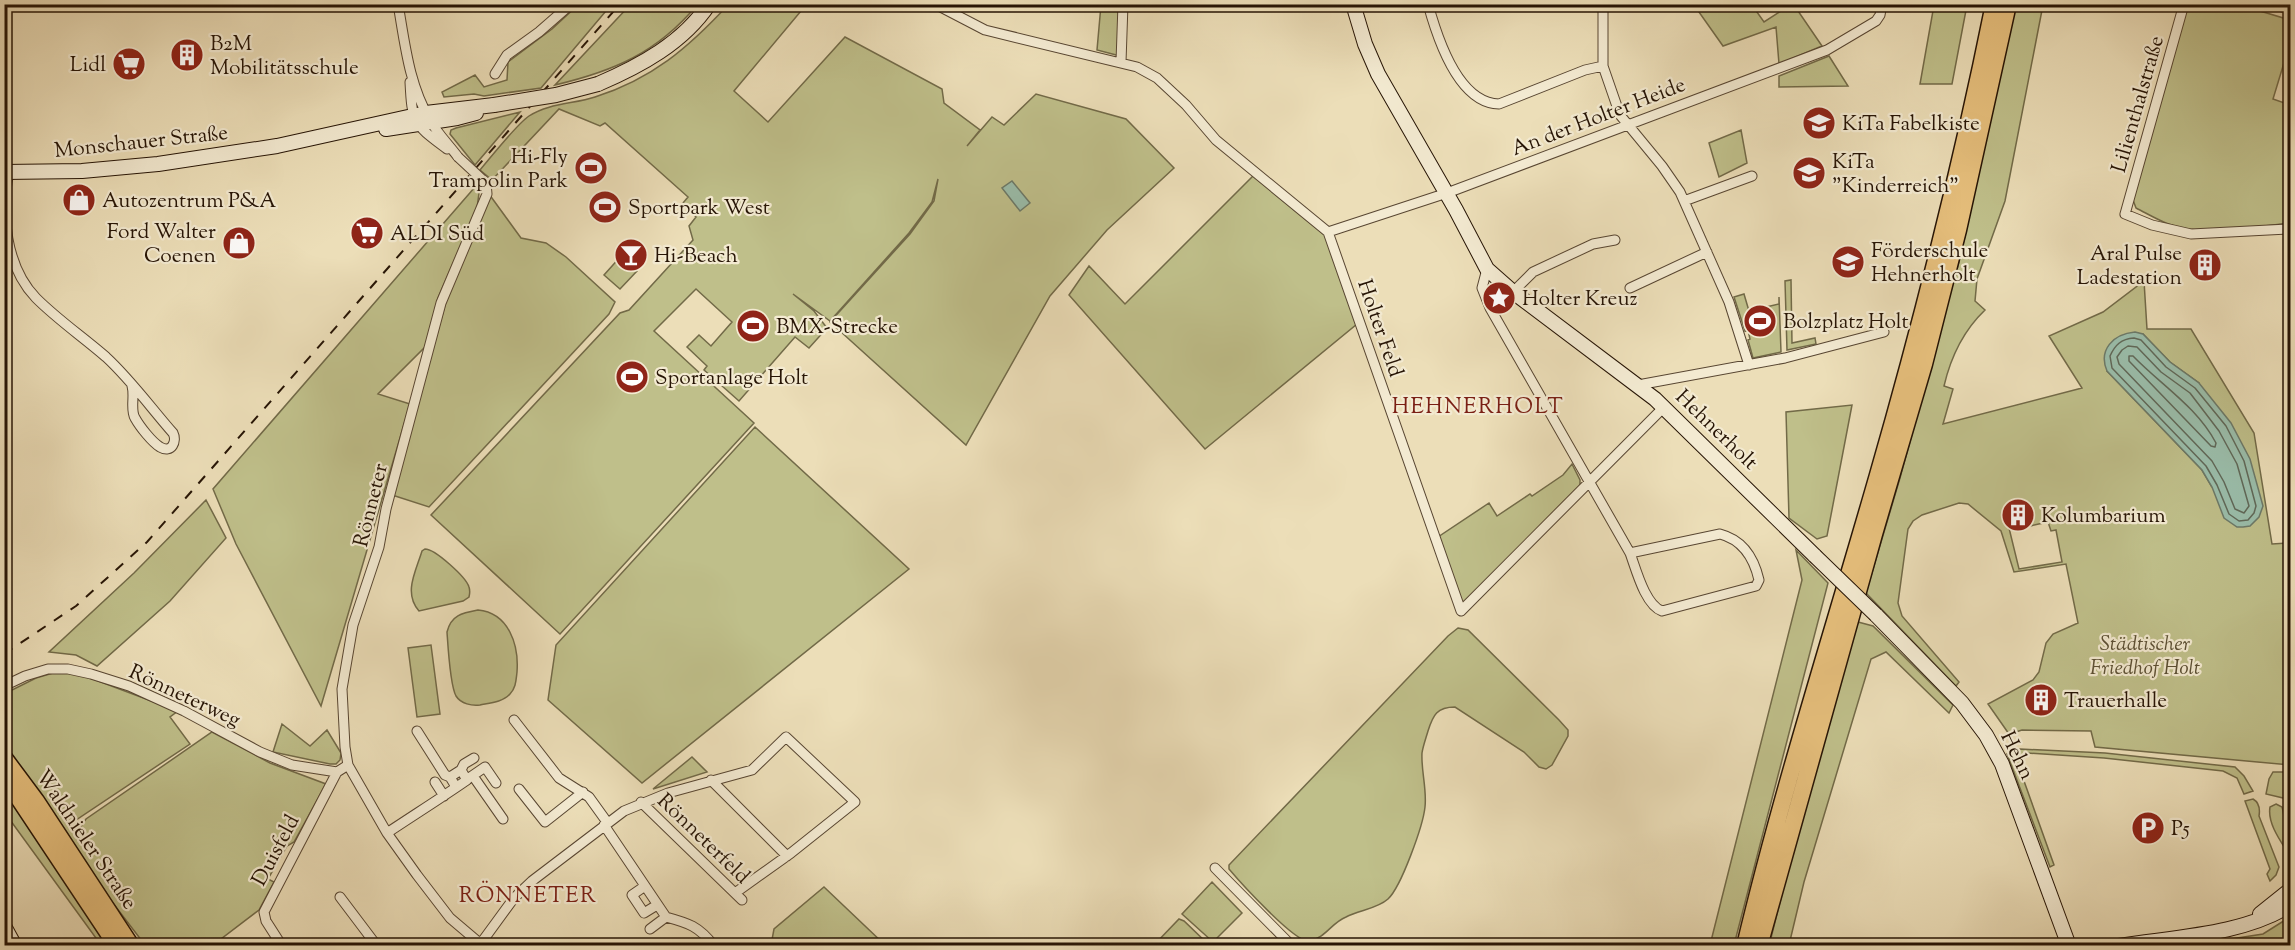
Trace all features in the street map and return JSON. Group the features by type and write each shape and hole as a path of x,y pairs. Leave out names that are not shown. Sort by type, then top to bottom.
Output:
{"highway":[{"path":"1745,945 1784,793 1875,485 1929,291 1950,208 1994,4"},
{"path":"1759,945 1924,364 1958,230 2008,4"},
{"name":"Waldnieler Straße","path":"4,758 25,785 131,945"},
{"name":"Waldnieler Straße","path":"4,776 117,945"},
{"path":"94,887 144,945"}],"street":[{"path":"398,4 410,71 422,119"},
{"path":"495,74 507,55 546,27 571,4"},
{"name":"Monschauer Straße","path":"132,386 135,395 133,412 135,418 159,446 164,449 170,448 175,444 176,439 173,433 132,386 108,359 35,296 24,281 16,267 8,236 7,172 82,171 135,167 277,146 299,145 422,119 556,95 598,84 656,55 693,24 710,4"},
{"path":"935,4 985,30 1121,62 1137,67 1157,78 1213,136 1328,232"},
{"path":"1121,62 1123,4"},
{"name":"Hehnerholt","path":"1353,4 1365,45 1378,74 1447,193 1487,269 1513,292 1664,407 1876,615"},
{"path":"1428,4 1436,33 1448,60 1460,79 1486,103 1498,104 1585,70 1603,66"},
{"path":"1603,4 1603,66 1620,115 1662,166 1684,201 1729,302 1749,365"},
{"name":"An der Holter Heide","path":"1328,232 1447,193 1827,50 1876,21 1882,4"},
{"name":"Lilienthalstraße","path":"2184,4 2125,214 2152,225 2191,234 2290,229"},
{"path":"2274,4 2290,10"},
{"name":"Rönneter","path":"422,119 429,136 458,157 487,184 487,194 441,303 386,509 379,547 353,625 344,666 342,689 345,747 348,765 387,833 450,918 479,944"},
{"path":"1684,201 1752,176"},
{"name":"Holter Feld","path":"1328,232 1461,611 1588,483"},
{"path":"1513,292 1533,272 1593,244 1615,240"},
{"path":"1630,288 1707,252"},
{"path":"1487,269 1482,288 1490,308 1630,553 1651,603 1662,611 1750,589 1756,586 1759,579 1751,555 1731,537 1720,534 1630,553"},
{"path":"1638,385 1749,365 1884,332"},
{"path":"1588,483 1664,407"},
{"name":"Hehn","path":"1876,615 1962,703 1986,735 2005,772 2069,945"},
{"name":"Rönneterweg","path":"4,686 48,669 68,669 91,674 129,686 184,711 279,760 292,765 337,772"},
{"path":"514,720 559,778 583,792 666,917 691,924 704,933 714,945"},
{"path":"417,732 456,787"},
{"path":"479,944 514,898 629,808 641,802 711,780 752,770 786,737 855,802 787,856 711,780"},
{"path":"450,777 474,758"},
{"path":"337,772 348,765"},
{"path":"387,833 485,767 496,783"},
{"path":"461,770 503,819"},
{"name":"Duisfeld","path":"282,945 266,921 264,912 337,772"},
{"path":"435,782 444,796"},
{"path":"519,789 545,822 583,792"},
{"name":"Rönneterfeld","path":"641,802 738,897 787,856"},
{"path":"1215,868 1292,945"},
{"path":"645,886 632,896 644,913 657,905"},
{"path":"2249,923 2290,890"},
{"path":"340,897 377,945"},
{"path":"2119,945 2231,928 2268,917 2290,905"},
{"path":"650,929 666,917"},
{"path":"5,927 15,945"}],"green space":[{"path":"578,5 611,5 541,88 484,96 474,94 444,97 442,92 475,75 484,87 507,80 508,62 552,29"},
{"path":"630,5 697,5 666,36 633,58 576,80 555,85"},
{"path":"728,5 806,5 734,91 768,122 845,37 942,89 944,103 980,130 967,146 992,117 1004,125 1036,94 1126,119 1174,168 1107,230 1050,296 966,445 830,322 910,234 934,201 938,179 932,202 909,233 830,321 793,294 814,311 827,328 809,348 795,337 739,401 704,370 707,366 687,347 699,335 711,346 732,322 696,289 654,331 754,423 560,634 431,515 620,313 629,310 693,240 689,226 696,217 683,203 688,197 605,123 600,126 559,109 492,180 480,170 511,133 529,116 553,106 615,90 652,71 698,35"},
{"path":"1101,5 1121,5 1120,56 1097,50"},
{"path":"1694,5 1752,5 1764,22 1790,5 1794,5 1822,46 1779,64 1776,27 1723,46"},
{"path":"1934,5 1967,5 1952,84 1920,84"},
{"name":"Städtischer Friedhof Holt","path":"2016,5 2043,5 2005,201 1977,279 1975,301 1985,310 1964,335 1950,364 1944,386 1953,389 1943,424 2082,388 2049,336 2103,312 2144,281 2147,329 2191,329 2254,433 2272,544 2290,543 2290,765 2095,747 2091,731 2022,730 2009,734 1988,704 2033,680 2039,672 2046,643 2053,634 2078,623 2066,564 2014,572 2001,531 1968,504 1959,503 1922,515 1913,521 1908,529 1898,603 1902,616 1959,682 1956,686 1866,593 1960,258","holes":["2143,334 2170,362 2199,383 2212,487 2202,470 2107,371","2048,522 2051,531 2056,530 2062,562 2019,569 2009,528"]},
{"path":"2188,5 2240,5 2290,20 2290,43 2273,99 2290,105 2290,223 2226,230 2188,229 2161,221 2136,208 2133,200"},
{"path":"1829,56 1848,86 1779,87 1779,76"},
{"path":"520,112 475,165 450,134 451,130 456,128"},
{"path":"1741,130 1747,163 1719,177 1709,143"},
{"path":"1253,176 1326,236 1357,324 1205,449 1069,295 1089,266 1125,304"},
{"path":"475,187 479,193 477,208 438,298 425,347 378,394 410,404 321,706 236,544 213,489"},
{"path":"489,194 521,238 546,243 566,257 615,302 609,314 429,507 392,495 449,291"},
{"path":"621,256 637,271 620,289 604,275"},
{"path":"1791,280 1792,343 1815,338 1816,344 1787,350 1785,281"},
{"name":"Bolzplatz Holt","path":"1744,294 1749,311 1779,304 1779,297 1781,352 1753,358 1748,330 1745,331 1734,297"},
{"path":"1852,405 1827,536 1817,539 1789,518 1786,412"},
{"path":"755,427 909,569 642,783 548,700 556,645"},
{"path":"1572,464 1580,480 1580,487 1463,606 1438,537 1489,503 1497,516 1563,475"},
{"path":"206,500 226,538 170,601 97,666 76,655 49,652 134,573"},
{"path":"425,549 443,558 467,582 469,597 463,601 419,611 414,604 411,589 422,551"},
{"path":"1796,550 1828,583 1734,945 1710,945 1802,580"},
{"path":"478,610 489,612 497,617 510,632 516,651 517,672 515,687 507,697 496,702 474,705 461,701 454,691 447,632 454,618"},
{"path":"1858,622 1873,626 1953,705 1949,713 1886,652 1871,659 1804,882 1789,945 1769,946 1792,854"},
{"path":"1458,628 1468,630 1559,720 1568,730 1568,736 1552,765 1546,769 1539,767 1524,752 1455,707 1440,710 1432,720 1422,753 1425,787 1423,816 1411,856 1393,892 1379,905 1341,920 1320,937 1309,941 1302,939 1268,911 1229,869 1229,865"},
{"path":"431,645 440,714 417,717 408,648"},
{"path":"53,673 77,673 178,711 170,717 190,744 76,820 66,808 80,828 86,819 212,732 270,763 326,784 294,842 287,846 268,879 274,882 259,910 213,945 145,945 93,877 5,752 4,694 36,678"},
{"path":"282,724 310,746 327,730 341,753 340,760 336,764 330,764 273,752"},
{"path":"2020,749 2105,753 2235,767 2253,791 2244,794 2237,778 2223,771 2104,758 2027,753 2019,767 2054,865 2050,867 2007,754"},
{"path":"692,757 707,772 653,789"},
{"path":"2273,772 2290,772 2290,806 2283,798 2266,794"},
{"path":"4,785 111,945 101,945 5,813"},
{"path":"2253,799 2258,805 2259,816 2279,867 2276,875 2270,881 2267,874 2270,869 2245,801"},
{"path":"2276,804 2282,807 2290,856 2271,820 2270,807"},
{"path":"1212,882 1242,913 1213,942 1182,914"},
{"path":"824,887 885,945 771,945 774,929"},
{"path":"2290,917 2290,944 2283,946 2192,945 2263,934"},
{"path":"1179,919 1184,921 1209,945 1154,945"}],"water":[{"path":"1012,181 1030,203 1020,211 1002,188"},
{"path":"2135,332 2143,334 2170,362 2199,383 2231,423 2250,459 2263,506 2259,517 2250,526 2237,527 2224,518 2212,487 2202,470 2107,371 2104,356 2109,344 2120,336"}],"railway":[{"path":"4,654 76,606 147,542 620,4"}],"place":[{"name":"B2M Mobilitätsschule","path":"187,55"},
{"name":"Lidl","path":"129,64"},
{"name":"KiTa Fabelkiste","path":"1819,123"},
{"name":"Hi-Fly Trampolin Park","path":"591,168"},
{"name":"KiTa \"Kinderreich\"","path":"1809,173"},
{"name":"Autozentrum P&A","path":"79,200"},
{"name":"Sportpark West","path":"605,207"},
{"name":"ALDI Süd","path":"367,233"},
{"name":"Ford Walter Coenen","path":"239,243"},
{"name":"Hi-Beach","path":"631,255"},
{"name":"Förderschule Hehnerholt","path":"1848,262"},
{"name":"Aral Pulse Ladestation","path":"2205,265"},
{"name":"Holter Kreuz","path":"1499,298"},
{"name":"Bolzplatz Holt","path":"1760,321"},
{"name":"BMX-Strecke","path":"753,326"},
{"name":"Sportanlage Holt","path":"632,377"},
{"name":"Kolumbarium","path":"2018,515"},
{"name":"Trauerhalle","path":"2041,700"},
{"name":"P5","path":"2148,828"}],"district":[{"name":"HEHNERHOLT","path":"1478,405"},
{"name":"RÖNNETER","path":"528,894"}]}
